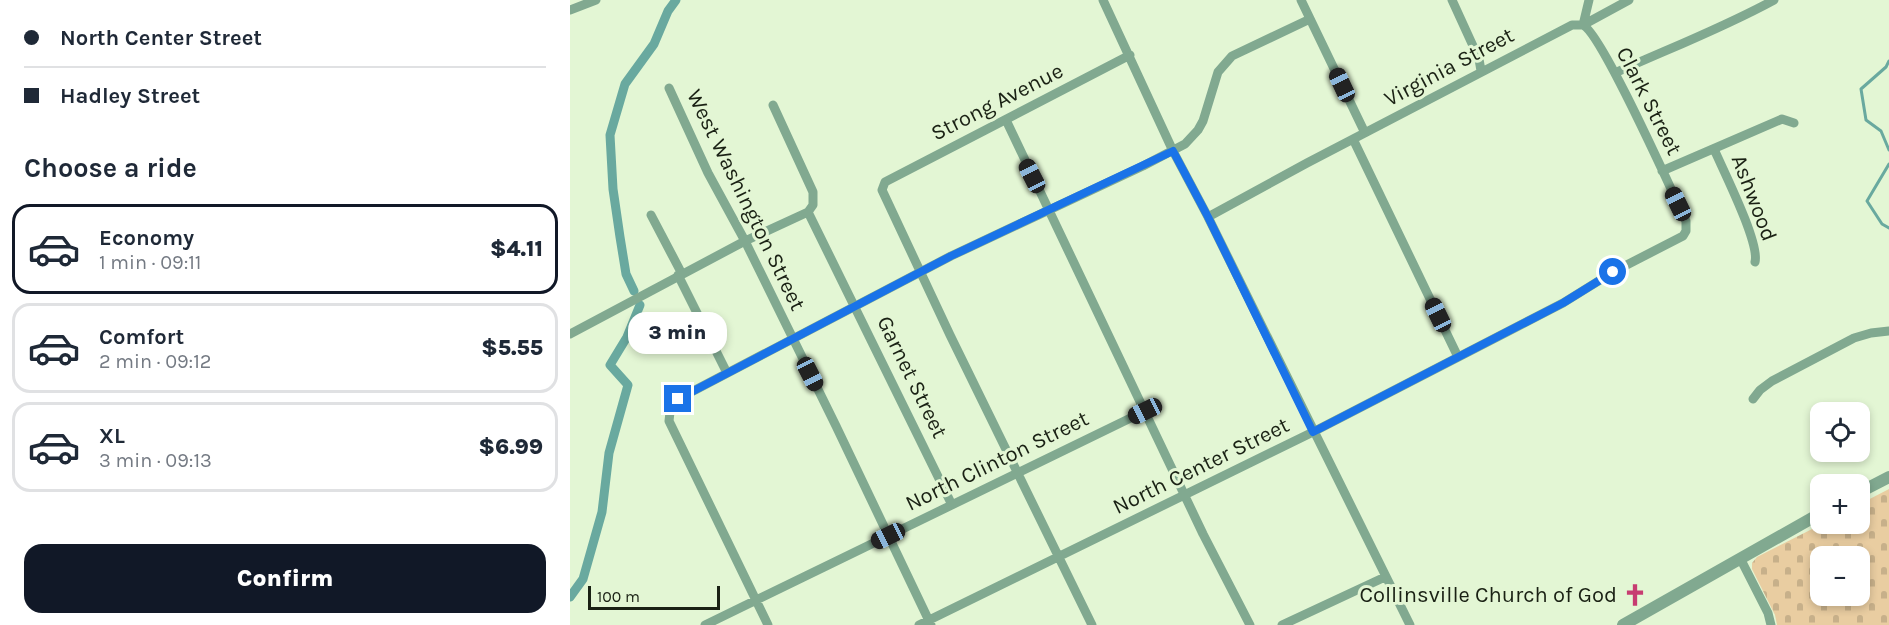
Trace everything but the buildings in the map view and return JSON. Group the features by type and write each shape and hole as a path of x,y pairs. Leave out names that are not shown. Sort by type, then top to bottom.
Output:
{"street":[{"path":"570,10 596,0"},
{"path":"1103,0 1173,151 1410,625"},
{"path":"1301,0 1365,133"},
{"path":"1452,0 1479,59 1481,71"},
{"path":"1583,25 1589,0"},
{"name":"Virginia Street","path":"1208,217 1481,71 1572,25 1583,25 1629,0"},
{"path":"1615,73 1680,43 1715,30 1774,0"},
{"path":"768,625 669,421 670,412 678,399 920,272 1185,144 1203,121 1218,72 1232,56 1310,19"},
{"name":"Clark Street","path":"1583,25 1592,31 1615,73 1686,221 1686,231"},
{"name":"Strong Avenue","path":"920,272 882,190 882,185 1130,55"},
{"name":"West Washington Street","path":"669,88 708,173 745,241 888,536 926,624"},
{"path":"570,334 680,274 808,212 813,205 813,192 773,105"},
{"path":"1662,171 1782,119 1794,123"},
{"path":"1006,120 1185,495 1250,625"},
{"path":"1353,139 1458,357"},
{"name":"Ashwood","path":"1714,148 1751,237 1755,262"},
{"name":"Garnet Street","path":"808,212 952,505"},
{"path":"651,214 727,373"},
{"name":"North Center Street","path":"926,624 1313,432 1563,303 1613,272 1683,236 1686,231"},
{"path":"920,272 1092,625"},
{"path":"1754,399 1760,390 1772,381 1854,338 1889,331"},
{"name":"North Clinton Street","path":"705,625 1145,411"},
{"path":"1870,487 1889,477"},
{"path":"1623,625 1810,519"},
{"path":"1740,558 1768,613 1771,625"},
{"path":"1282,625 1386,577"}],"green space":[{"path":"1889,489 1889,625 1777,625 1775,615 1752,569 1752,563 1757,557 1810,530 1810,534 1870,534 1870,499"}],"waterway":[{"path":"634,291 626,274 620,237 613,189 610,135 625,84 654,44 668,11 676,0"},
{"path":"1889,61 1886,67 1861,89 1866,120 1881,131 1889,150"},
{"path":"1889,164 1867,201 1882,224 1889,228"},
{"path":"570,597 583,579 602,512 609,453 628,385 610,365 627,337 640,305"}],"place":[{"name":"Collinsville Church of God","path":"1635,595"}],"route":[{"path":"678,399 951,256 1173,151 1208,217 1313,432 1563,303 1613,272"}]}
